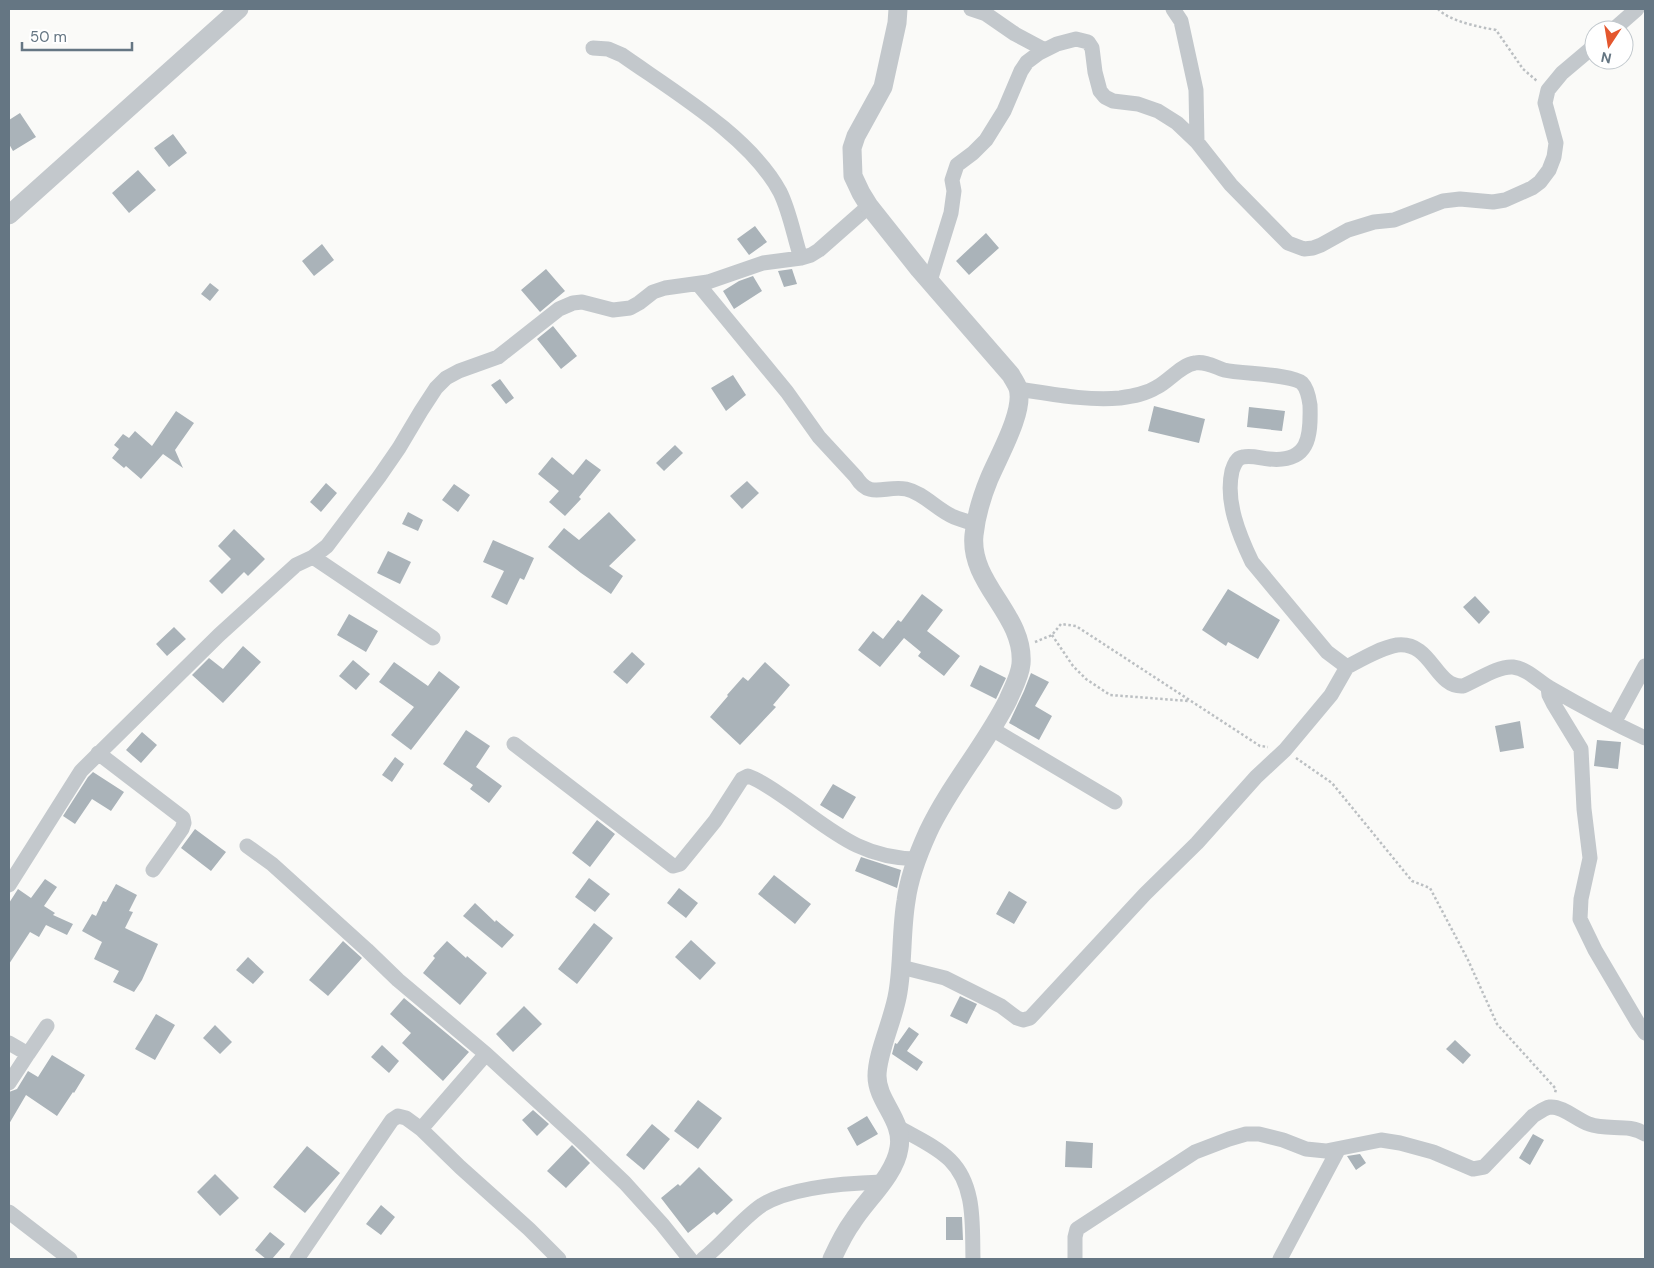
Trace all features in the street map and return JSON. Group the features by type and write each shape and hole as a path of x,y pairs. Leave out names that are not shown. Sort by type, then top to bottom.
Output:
{"street":[{"path":"9,215 239,9"},
{"path":"832,1259 852,1222 893,1167 898,1153 900,1139 898,1127 877,1086 876,1078 879,1060 895,1011 902,967 905,902 917,859 933,823 960,777 992,729 1018,679 1021,664 1016,631 986,582 978,562 974,537 978,512 988,480 1010,431 1018,405 1018,389 1011,374 958,315 869,206 854,176 852,148 856,136 883,87 898,9"},
{"path":"971,9 986,14 1015,34 1045,50"},
{"path":"1173,9 1181,21 1196,90 1197,142"},
{"path":"1624,20 1637,9"},
{"path":"930,281 951,213 954,191 952,180 957,165 986,140 1004,111 1021,71 1027,62 1057,44 1076,39 1088,42 1092,48 1100,91 1105,97 1113,101 1138,104 1158,110 1177,123 1197,142 1232,185 1288,243 1304,249 1314,248 1348,230 1374,222 1394,220 1442,201 1493,202 1505,200 1532,188 1540,182 1549,170 1554,157 1556,143 1545,103 1548,90 1562,73 1584,54"},
{"path":"594,48 608,49 622,55 712,119 739,141 771,177 781,194 801,258"},
{"path":"9,885 81,771 219,634 296,565 313,557 327,546 384,470 436,388 452,374 498,357 559,309 568,305 582,302 613,310 622,310 639,303 658,290 698,284 762,263 812,255 869,206"},
{"path":"698,284 787,392 819,437 856,477 860,484 874,491 891,488 908,490 953,517 976,524"},
{"path":"1018,389 1086,397 1119,398 1139,395 1156,388 1186,366 1195,363 1240,373 1279,376 1302,383 1306,388 1310,402 1310,426 1307,443 1301,452 1288,459 1244,456 1238,459 1232,474 1229,493 1244,544 1252,562 1327,652 1347,667"},
{"path":"313,557 433,638"},
{"path":"902,967 944,978 1001,1006 1020,1020 1030,1018 1256,777 1285,750 1331,695 1347,667 1367,656 1397,645 1410,646 1423,652 1452,685 1463,686 1502,669 1512,667 1524,670 1548,687 1645,738"},
{"path":"1614,723 1645,666"},
{"path":"1548,687 1549,695 1581,749 1584,809 1590,858 1581,899 1580,919 1595,950 1645,1033"},
{"path":"992,729 1115,802"},
{"path":"514,744 673,866 680,864 715,821 742,779 748,776 770,788 854,845 896,858 917,859"},
{"path":"98,753 183,818 182,829 153,870"},
{"path":"247,846 272,864 398,980 486,1054 581,1141 625,1183 690,1259"},
{"path":"9,1084 47,1026"},
{"path":"9,1043 28,1054"},
{"path":"421,1129 486,1054"},
{"path":"1074,1259 1077,1229 1195,1152 1246,1134 1258,1134 1283,1140 1306,1149 1326,1151 1381,1140 1433,1152 1468,1168 1479,1169 1484,1168 1533,1116 1550,1107 1589,1124 1632,1128 1645,1134"},
{"path":"297,1259 394,1117 398,1116 406,1118 421,1129 559,1259"},
{"path":"898,1127 950,1160 963,1178 972,1210 973,1259"},
{"path":"1280,1259 1338,1150"},
{"path":"703,1259 716,1249 752,1213 776,1198 842,1184 882,1182"},
{"path":"9,1212 70,1259"}],"path":[{"path":"1438,9 1442,13 1473,26 1496,30 1523,70 1548,90"},
{"path":"1020,648 1052,635 1061,624 1076,626 1260,746 1285,750 1332,783 1412,881 1430,888 1468,960 1497,1024 1556,1089 1556,1092 1542,1110"},
{"path":"1052,635 1073,666 1086,679 1110,695 1190,701"}],"building":[{"path":"20,113 36,137 13,151 9,144 9,120"},
{"path":"173,134 187,153 169,167 154,148"},
{"path":"138,170 156,190 129,213 112,193"},
{"path":"755,226 767,242 749,255 737,239"},
{"path":"986,233 999,248 969,275 956,261"},
{"path":"322,244 334,260 314,276 302,261"},
{"path":"546,269 565,291 540,312 521,290"},
{"path":"792,269 797,284 784,287 778,271"},
{"path":"753,276 762,291 734,309 723,291 739,281"},
{"path":"210,283 219,290 210,301 201,294"},
{"path":"553,326 577,356 561,369 537,339"},
{"path":"733,375 746,395 726,411 711,388"},
{"path":"500,379 514,398 506,404 491,385"},
{"path":"1154,406 1205,419 1199,443 1148,431"},
{"path":"1249,407 1285,411 1282,431 1247,427"},
{"path":"176,411 194,423 175,450 183,468 163,454 141,479 126,466 124,468 112,458 119,449 114,445 123,434 129,438 135,431 152,446"},
{"path":"675,445 683,453 664,471 656,463"},
{"path":"552,457 573,475 586,459 601,470 579,497 581,499 565,516 549,502 559,491 538,474"},
{"path":"747,481 759,493 742,509 730,496"},
{"path":"326,483 337,493 321,512 310,502"},
{"path":"454,484 470,495 458,512 442,500"},
{"path":"408,512 423,520 418,531 402,524"},
{"path":"609,512 636,540 609,566 623,576 611,594 548,547 564,528 579,540"},
{"path":"234,529 265,559 248,576 244,572 222,594 209,581 231,559 218,546"},
{"path":"493,540 534,558 524,580 520,578 507,605 491,597 504,571 483,562"},
{"path":"388,551 411,562 400,584 377,573"},
{"path":"1228,589 1280,620 1258,659 1228,642 1226,646 1202,630"},
{"path":"922,594 943,610 927,631 960,656 944,676 918,656 921,652 904,638 880,667 858,650 873,631 883,639 898,620 901,622"},
{"path":"1475,596 1490,612 1479,624 1463,607"},
{"path":"349,614 378,631 366,652 337,635"},
{"path":"174,627 186,639 167,656 156,644"},
{"path":"243,646 261,662 223,703 192,675 209,658 223,669"},
{"path":"632,652 645,664 627,684 613,672"},
{"path":"353,660 370,674 356,690 339,676"},
{"path":"394,662 428,686 439,671 460,687 411,750 391,735 414,707 379,682"},
{"path":"765,662 790,685 773,705 776,707 740,745 710,717 743,677 748,681"},
{"path":"980,665 1006,678 996,699 970,686"},
{"path":"1031,673 1049,682 1035,706 1052,716 1039,740 1009,723"},
{"path":"1520,721 1524,748 1500,752 1495,726"},
{"path":"466,730 490,746 476,767 502,786 489,803 470,789 473,785 443,764"},
{"path":"142,732 157,745 141,763 126,750"},
{"path":"1597,740 1621,742 1618,769 1594,766"},
{"path":"395,757 404,764 392,782 382,775"},
{"path":"93,772 124,792 111,811 92,799 75,824 63,816"},
{"path":"833,784 856,797 843,819 820,805"},
{"path":"597,820 615,834 590,867 572,853"},
{"path":"195,829 226,852 211,871 181,848"},
{"path":"861,857 901,870 897,888 855,871"},
{"path":"774,875 811,904 795,924 758,894"},
{"path":"589,878 610,894 595,912 575,897"},
{"path":"45,879 57,887 44,906 55,913 53,915 73,924 67,935 46,925 39,937 30,932 9,964 9,903 18,889 31,898"},
{"path":"116,884 137,895 129,911 133,912 125,928 158,944 142,980 134,992 113,982 119,971 94,959 102,942 82,931 92,914 96,916 103,901 106,902"},
{"path":"679,888 698,903 686,918 667,903"},
{"path":"1009,891 1027,902 1014,924 996,914"},
{"path":"475,903 495,922 496,920 514,935 502,948 463,916"},
{"path":"594,923 613,938 577,984 558,969"},
{"path":"691,940 716,963 700,980 675,957"},
{"path":"343,941 362,958 328,996 309,980"},
{"path":"447,941 487,973 460,1005 423,973 435,958 433,956"},
{"path":"248,957 264,972 253,984 236,970"},
{"path":"960,996 977,1004 967,1024 950,1016"},
{"path":"404,998 469,1052 443,1081 402,1043 411,1033 390,1014"},
{"path":"524,1006 542,1024 513,1052 496,1034"},
{"path":"156,1014 175,1025 155,1060 135,1049"},
{"path":"215,1025 232,1042 220,1054 203,1038"},
{"path":"909,1027 919,1034 907,1051 923,1062 917,1071 892,1054 895,1043 897,1044"},
{"path":"1455,1040 1471,1055 1463,1064 1446,1049"},
{"path":"382,1045 399,1061 389,1073 371,1057"},
{"path":"52,1055 85,1075 74,1093 57,1116 26,1095 9,1124 9,1092 17,1089 28,1071 38,1077"},
{"path":"698,1100 722,1118 698,1149 674,1131"},
{"path":"533,1110 549,1124 537,1136 522,1120"},
{"path":"867,1116 878,1134 857,1146 847,1128"},
{"path":"652,1124 670,1139 644,1170 626,1155"},
{"path":"1533,1134 1544,1140 1530,1165 1519,1158"},
{"path":"1066,1141 1093,1143 1092,1168 1065,1167"},
{"path":"572,1145 590,1163 566,1188 547,1171"},
{"path":"307,1146 340,1173 305,1213 273,1187"},
{"path":"1360,1154 1366,1163 1356,1170 1347,1156"},
{"path":"699,1167 733,1200 717,1215 714,1212 688,1233 661,1198 678,1184 680,1186"},
{"path":"215,1174 239,1198 220,1216 197,1192"},
{"path":"381,1205 395,1217 381,1235 366,1224"},
{"path":"946,1217 962,1217 963,1240 946,1240"},
{"path":"270,1232 285,1244 272,1259 266,1259 255,1250"}]}
